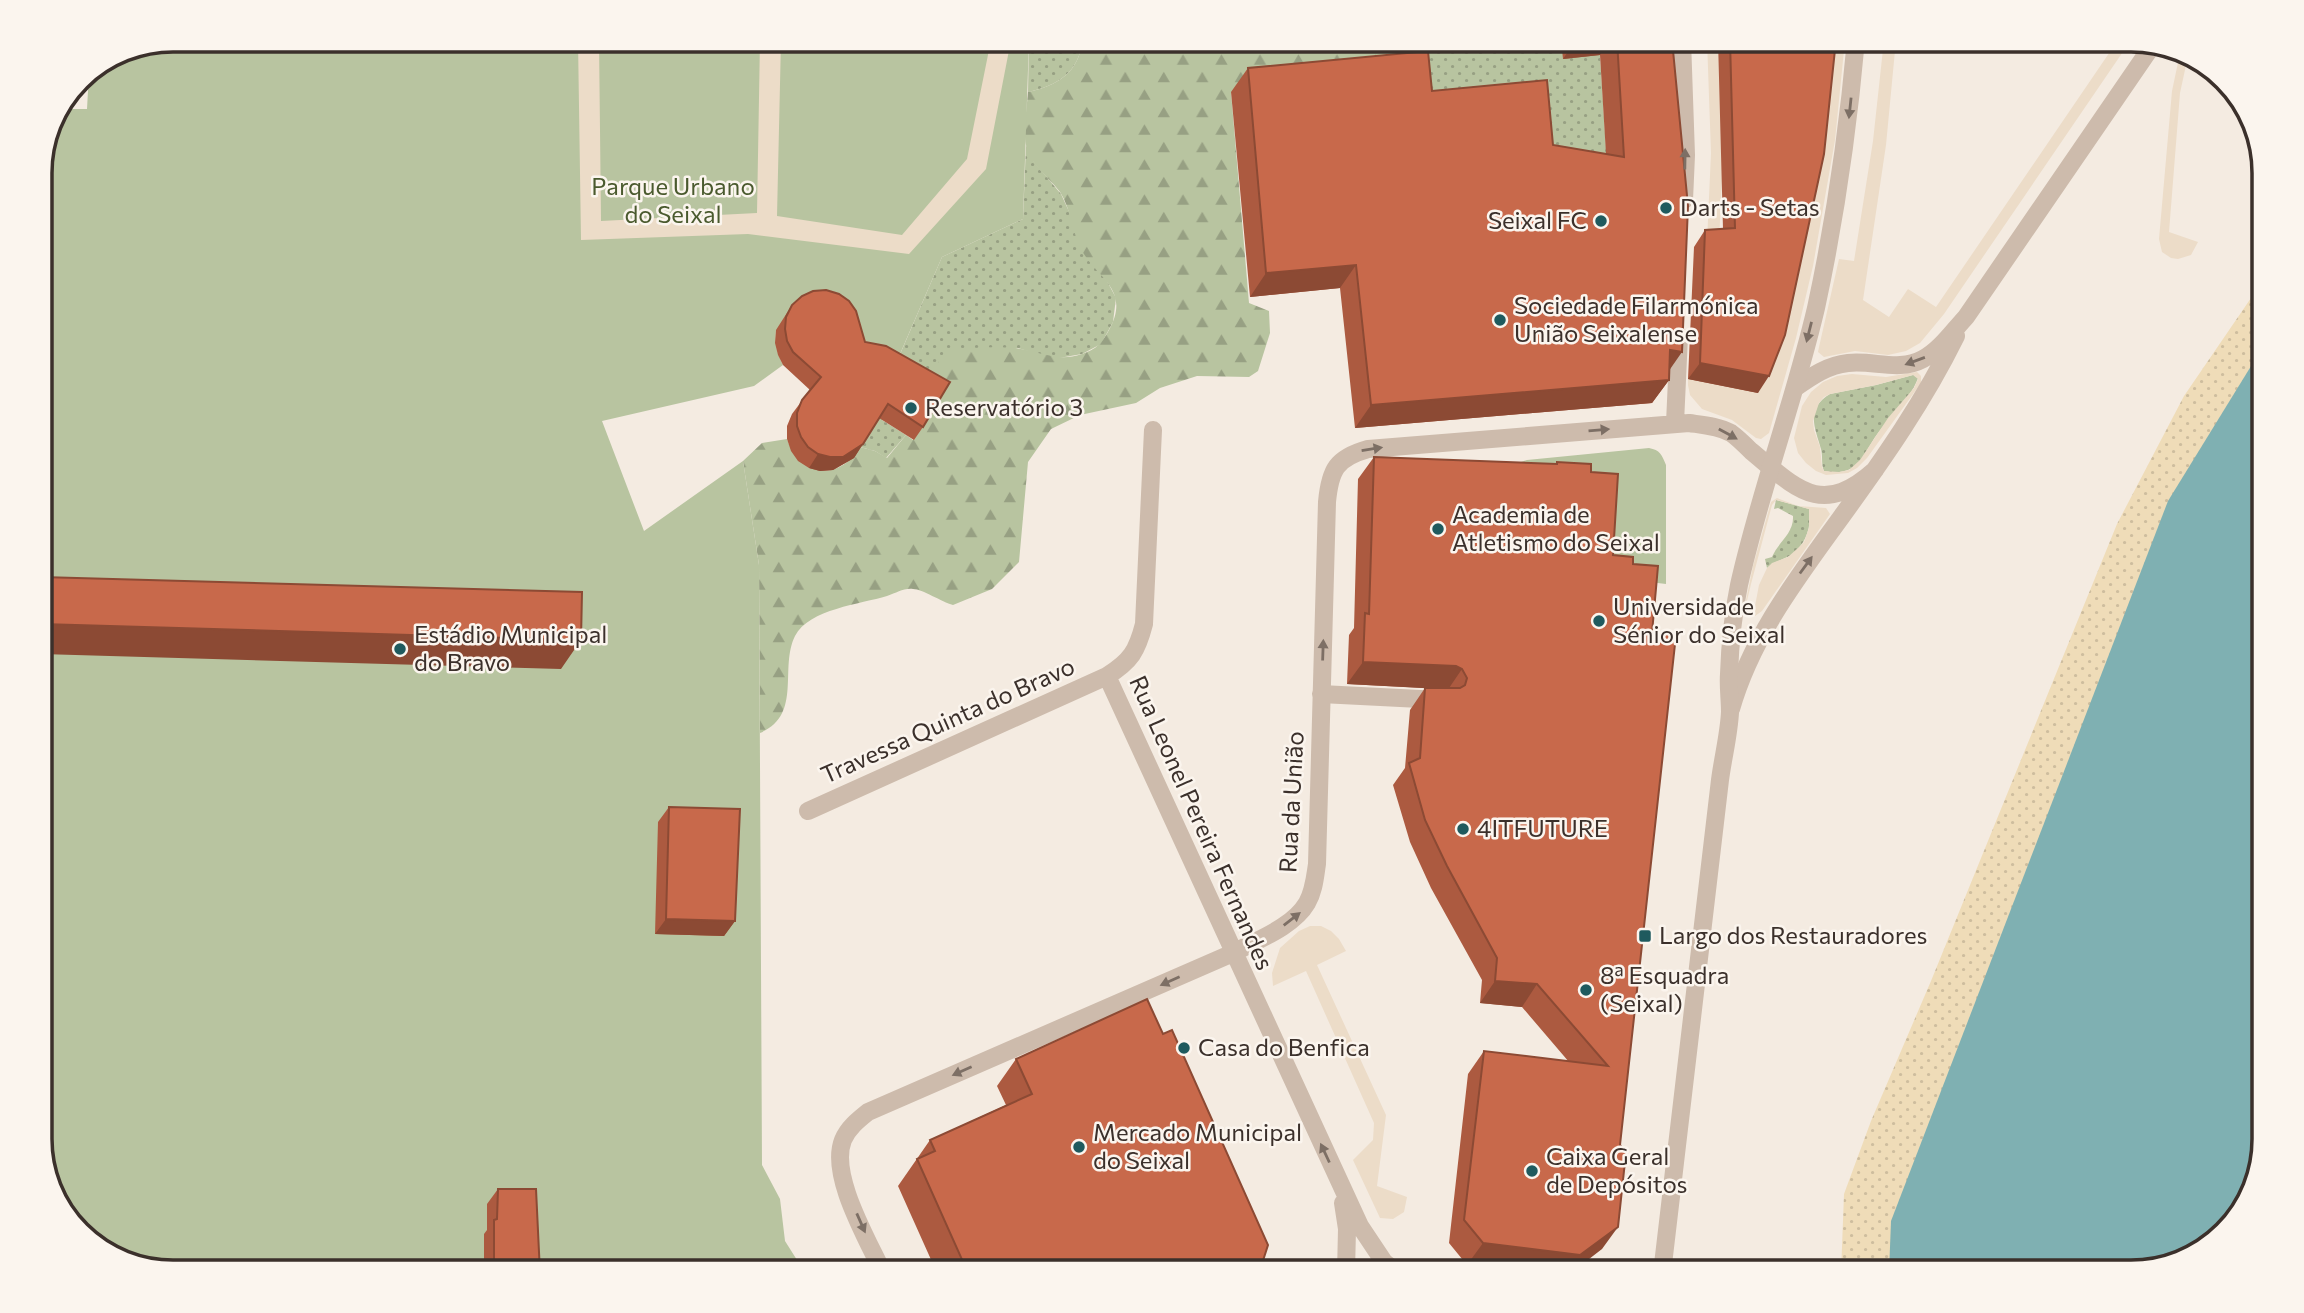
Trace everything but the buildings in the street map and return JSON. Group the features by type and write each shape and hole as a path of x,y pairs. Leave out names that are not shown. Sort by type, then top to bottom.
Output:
{"street":[{"path":"1682,52 1686,155 1683,222"},
{"path":"1730,712 1728,676 1739,588 1752,532 1795,388 1815,308 1849,120 1855,52"},
{"path":"1664,1260 1720,780 1730,712 1739,680 1756,643 1787,591 1875,470 1931,385 1966,317 2146,54"},
{"path":"1680,316 1675,424 1710,425 1730,433 1771,468 1802,490 1814,495 1841,494 1860,484 1875,470"},
{"path":"1795,388 1823,369 1847,363 1888,366 1906,365 1924,359 1966,317"},
{"name":"Rua da União","path":"877,1260 842,1182 839,1160 843,1140 855,1122 881,1107 1233,953 1299,915 1308,901 1317,864 1327,502 1329,480 1338,463 1350,454 1368,449 1675,424"},
{"name":"Rua Leonel Pereira Fernandes","path":"1153,430 1144,624 1138,646 1125,665 1107,676 1342,1188 1360,1226 1383,1260"},
{"name":"Travessa Quinta do Bravo","path":"808,811 1107,676"},
{"path":"1321,694 1440,700"},
{"name":"Rua Leonel Pereira Fernandes","path":"1342,1188 1347,1229 1346,1260"}],"green space":[{"name":"Estádio Municipal do Bravo","path":"173,52 1029,52 1023,219 942,257 900,354 776,330 777,348 783,365 754,386 602,421 644,531 743,461 759,565 762,1165 780,1199 785,1241 797,1260 173,1260 127,1251 100,1236 77,1213 59,1179 53,1148 53,165 57,142 72,109 87,109 88,88 113,69 150,55"},
{"path":"1029,52 1080,52 1077,61 1065,76 1048,86 1028,92"},
{"path":"1080,52 1399,52 1412,74 1231,92 1249,303 1269,311 1270,333 1258,371 1249,377 1197,376 1160,388 1136,403 1080,415 1051,429 1028,462 1019,562 992,589 953,605 922,591 909,589 836,609 812,619 795,636 789,662 786,703 781,715 773,725 760,733 759,565 743,461 762,443 787,439 801,461 820,470 842,466 860,447 887,458 906,435 913,440 938,363 945,351 1005,347 1055,357 1072,356 1095,348 1109,330 1115,316 1114,293 1086,258 1064,199 1031,159 1025,139 1028,92 1048,86 1065,76 1077,61"},
{"path":"1399,52 1592,52 1600,55 1608,180 1416,114 1412,74"},
{"path":"1026,145 1034,162 1061,194 1094,266 1107,281 1116,298 1113,322 1101,344 1082,354 1059,358 1018,348 934,378 908,376 882,420 906,435 886,458 875,451 860,447 942,257 1023,219"},
{"path":"1913,375 1918,378 1909,395 1877,434 1858,463 1845,471 1824,471 1814,419 1817,406 1822,400 1830,394"},
{"path":"1649,448 1660,454 1666,465 1666,584 1633,580 1518,467 1521,462 1527,460"},
{"path":"1776,500 1809,509 1810,522 1807,535 1796,551 1767,568 1765,559 1772,557 1793,522 1793,516 1778,508 1774,509"}],"sand":[{"path":"2251,298 2251,403 1907,1260 1841,1260 1844,1194 1871,1121 1931,981 2117,524 2184,396"}],"shaded area":[{"path":"578,52 599,52 601,221 757,213 760,52 781,52 777,216 902,235 967,159 989,52 1009,52 986,169 909,254 748,234 581,240"},
{"path":"1707,52 1719,52 1723,160 1712,384 1822,52 1844,52 1835,140 1813,266 1769,433 1761,439 1732,420 1702,409 1690,395 1688,385 1688,376 1701,376 1711,153"},
{"path":"1883,52 1895,52 1886,145 1863,300 1889,317 1908,289 1936,307 2110,52 2123,52 1944,314 1920,343 1906,351 1888,355 1855,351 1824,357 1818,352 1839,259 1854,261 1873,141"},
{"path":"2178,62 2186,66 2180,93 2169,232 2198,242 2191,255 2178,259 2162,252 2159,239 2172,91"},
{"path":"1917,372 1921,376 1921,383 1867,458 1848,473 1826,475 1806,463 1798,453 1794,438 1802,406 1811,392 1823,382 1837,376 1852,374 1886,377","holes":["1913,375 1918,379 1860,460 1849,470 1824,471 1813,421 1824,397"]},
{"path":"1777,498 1798,506 1826,508 1830,514 1762,611 1755,616 1745,610 1753,566 1771,502","holes":["1776,500 1809,509 1809,528 1804,542 1788,557 1772,563 1767,568 1759,585 1755,606 1750,612 1746,605 1772,505"]},
{"path":"1310,926 1321,926 1331,931 1346,951 1317,965 1386,1115 1377,1186 1407,1197 1404,1212 1393,1219 1380,1218 1353,1160 1373,1140 1374,1123 1306,971 1273,986 1272,973 1280,948 1299,931"}],"water":[{"path":"2251,366 2252,1140 2242,1186 2227,1213 2204,1236 2162,1256 2131,1260 1890,1260 1891,1221 2168,501"}],"place":[{"name":"Darts - Setas","path":"1666,208"},
{"name":"Seixal FC","path":"1601,221"},
{"name":"Sociedade Filarmónica União Seixalense","path":"1500,320"},
{"name":"Reservatório 3","path":"911,408"},
{"name":"Academia de Atletismo do Seixal","path":"1438,529"},
{"name":"Universidade Sénior do Seixal","path":"1599,621"},
{"name":"Estádio Municipal do Bravo","path":"400,649"},
{"name":"4ITFUTURE","path":"1463,829"},
{"name":"Largo dos Restauradores","path":"1645,936"},
{"name":"8ª Esquadra (Seixal)","path":"1586,990"},
{"name":"Casa do Benfica","path":"1184,1048"},
{"name":"Mercado Municipal do Seixal","path":"1079,1147"},
{"name":"Caixa Geral de Depósitos","path":"1532,1171"}],"park label":[{"name":"Parque Urbano do Seixal","path":"673,201"}]}
